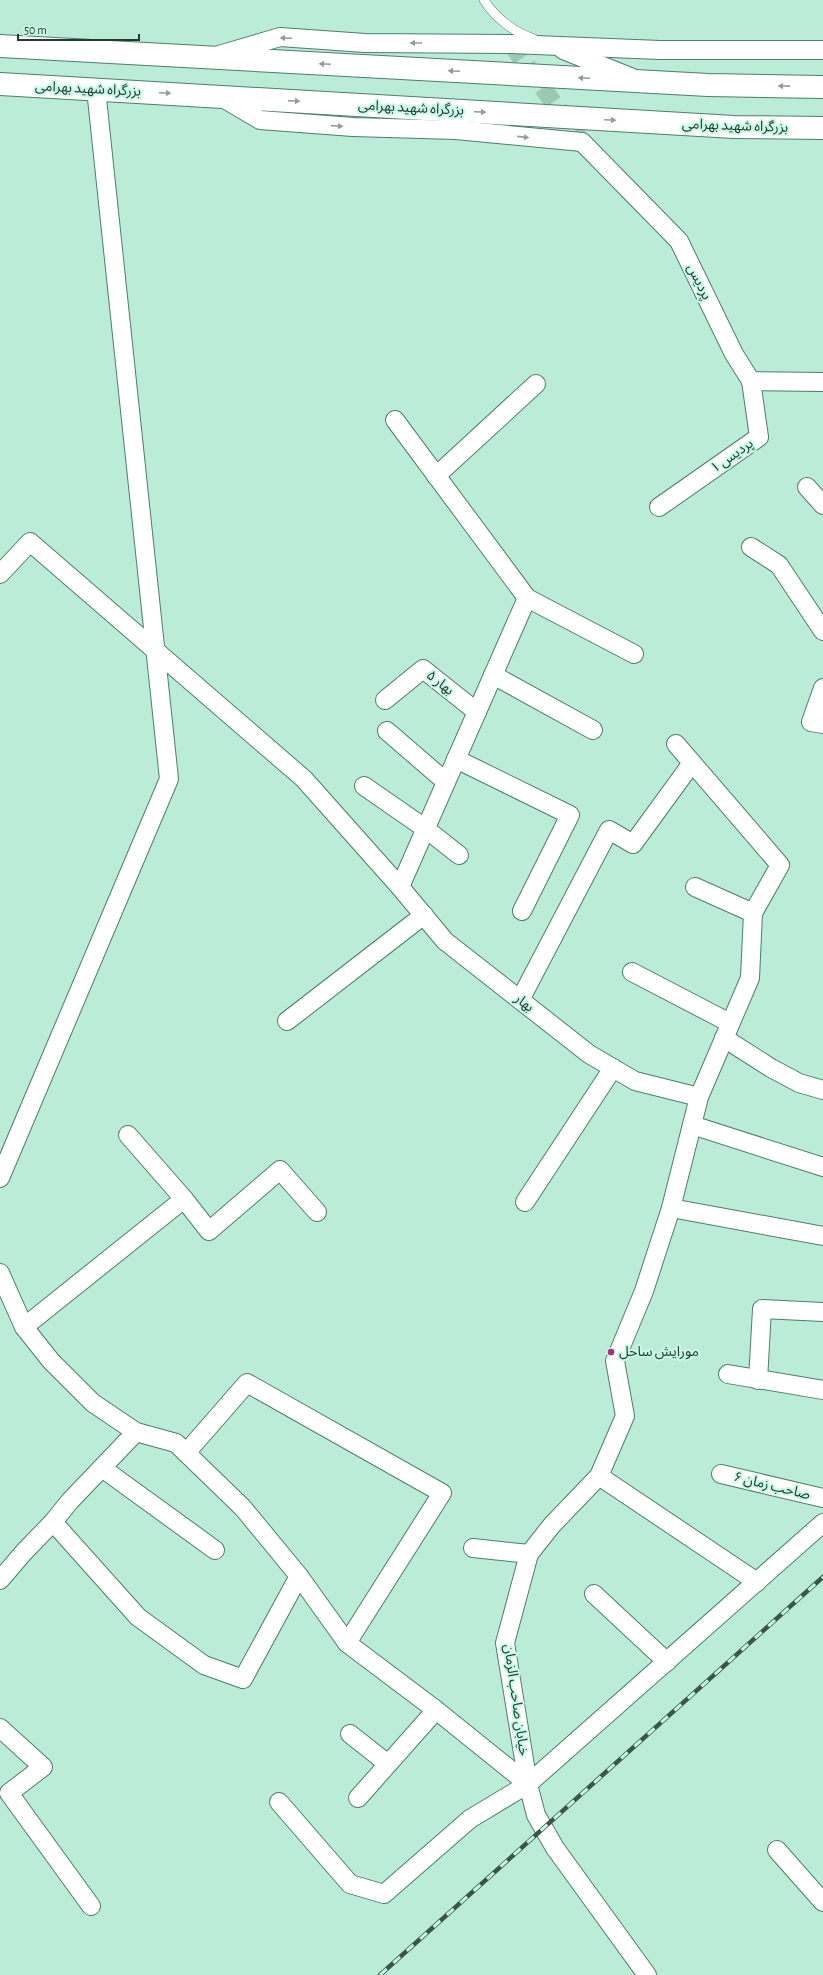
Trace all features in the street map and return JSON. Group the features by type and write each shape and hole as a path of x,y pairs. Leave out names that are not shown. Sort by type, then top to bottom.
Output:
{"highway":[{"path":"0,46 643,82 823,87"},
{"name":"بزرگراه شهید بهرامی","path":"0,84 734,127 823,128"}],"street":[{"path":"211,58 280,37 365,43 511,44 660,50 823,50"},
{"path":"551,46 643,82"},
{"path":"0,1178 169,779 96,89"},
{"name":"پرديس","path":"220,97 260,120 353,127 456,130 582,142 679,240 734,354 751,381"},
{"path":"751,381 823,382"},
{"name":"پرديس ۱","path":"659,507 759,436 751,381"},
{"path":"436,476 536,384"},
{"path":"394,420 527,598 634,654"},
{"path":"807,487 823,505"},
{"name":"بهار","path":"0,574 30,542 304,780 400,887 445,941 590,1054 635,1081 699,1097"},
{"path":"751,547 779,565 823,631"},
{"path":"400,887 527,598"},
{"name":"بهار ۵","path":"385,700 423,669 477,712"},
{"path":"493,675 593,730"},
{"path":"823,688 811,722 823,724"},
{"path":"387,731 446,782"},
{"path":"473,1548 529,1554 552,1524 599,1476 626,1416 615,1361 644,1291 671,1208 699,1097 750,978 754,913 780,865 676,744"},
{"path":"456,759 570,816 522,911"},
{"path":"520,1000 609,830 633,844 692,763"},
{"path":"364,786 426,829 459,855"},
{"path":"695,888 754,913"},
{"path":"287,1021 424,915"},
{"path":"632,972 727,1030 771,1068 799,1083 823,1090"},
{"path":"526,1202 613,1068"},
{"path":"692,1125 823,1167"},
{"path":"128,1135 184,1199 209,1231 280,1170 317,1212"},
{"path":"24,1327 184,1199"},
{"path":"671,1208 823,1236"},
{"path":"0,1273 24,1327 51,1361 93,1403 136,1432 176,1443 243,1508 299,1576 347,1643 436,1710 528,1784"},
{"path":"758,1380 762,1309 823,1312"},
{"path":"728,1374 823,1390"},
{"path":"186,1453 248,1383 442,1493 347,1643"},
{"path":"0,1580 53,1522 70,1501 136,1432"},
{"path":"102,1468 215,1550"},
{"name":"صاحب زمان ۶","path":"721,1474 823,1498"},
{"path":"599,1476 757,1582"},
{"path":"53,1522 138,1617 204,1665 243,1679 299,1576"},
{"path":"279,1802 350,1884 384,1894 470,1819 528,1784 823,1523"},
{"name":"خیابان صاحب الزمان","path":"529,1554 505,1643 528,1784 536,1815 555,1848 647,1975"},
{"path":"594,1594 667,1662"},
{"path":"358,1798 436,1710"},
{"path":"0,1728 43,1767 9,1793 91,1906"},
{"path":"350,1734 388,1764"},
{"path":"778,1850 823,1902"}],"lane":[{"path":"484,0 492,10 513,29 525,36 551,46"}],"tunnel":[{"path":"511,44 582,142"}],"railway":[{"path":"380,1975 823,1577"}],"place":[{"name":"مورایش ساحل","path":"611,1352"}]}
